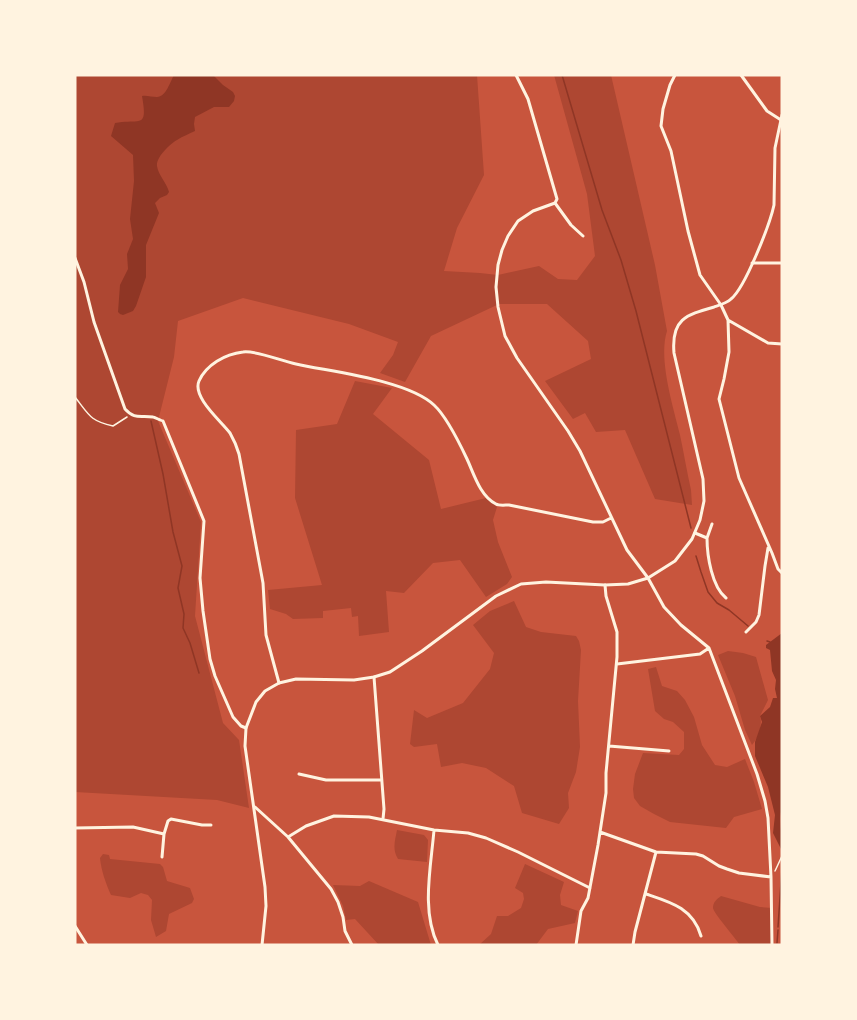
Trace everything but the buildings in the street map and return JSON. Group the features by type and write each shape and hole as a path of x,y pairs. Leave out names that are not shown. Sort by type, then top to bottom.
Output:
{"street":[{"path":"516,75 528,99 557,199 555,203"},
{"path":"675,75 663,109 661,126 671,151 700,274 721,305 728,320 729,352 719,399 739,478 778,569 782,573"},
{"path":"262,945 266,906 265,887 245,746 246,728 259,697 265,691 279,683 296,679 342,681 374,677 390,672 496,596 521,584 546,582 628,584 648,578 670,565 689,544 703,508 703,478 674,353 676,329 688,314 721,305 736,294 766,231 774,206 775,148 780,133 781,118 767,111 741,75"},
{"path":"555,203 571,225 583,236"},
{"path":"555,203 525,215 518,221 508,236 498,265 496,287 498,307 508,343 580,451 627,550 648,578 658,598 672,617 709,648 765,801 771,877 772,945"},
{"path":"75,258 94,322 125,409 131,415 154,417 163,421 204,521 200,578 210,659 215,676 234,717 246,728"},
{"path":"752,263 782,263"},
{"path":"728,320 768,343 782,344"},
{"path":"279,683 266,635 263,583 239,454 231,434 198,393 197,385 202,376 210,366 222,359 241,352 256,353 385,383 416,393 435,405 443,415 478,485 497,505 509,505 592,522 603,522 611,518"},
{"path":"712,524 707,538 708,552 717,589 726,598"},
{"path":"695,533 707,538"},
{"path":"746,632 759,615 769,546"},
{"path":"576,945 581,911 590,888 606,793 617,664 617,632 605,585"},
{"path":"617,664 700,654 709,648"},
{"path":"374,677 383,819"},
{"path":"609,746 669,751"},
{"path":"299,774 326,780 382,780"},
{"path":"255,807 288,837 331,889 338,902 345,931 352,945"},
{"path":"288,837 306,826 334,816 383,819 434,830 476,835 526,856 590,888"},
{"path":"162,857 168,820 211,825"},
{"path":"75,828 133,827 164,834"},
{"path":"434,830 427,896 434,938 438,945"},
{"path":"600,832 656,852 696,854 739,873 771,877"},
{"path":"633,945 656,852"},
{"path":"646,894 682,908 694,921 701,936"},
{"path":"75,926 87,945"}],"path":[{"path":"75,397 99,423 113,426 131,415"},
{"path":"771,877 782,856"}],"shaded area":[{"path":"75,75 477,75 484,175 457,228 444,271 498,275 539,266 558,279 577,280 595,256 587,194 554,75 611,75 655,265 667,331 665,369 691,490 692,505 655,499 625,430 596,432 585,413 573,419 545,381 591,359 588,341 547,304 499,304 431,336 405,382 380,373 393,355 398,342 349,324 243,298 178,321 174,357 158,421 201,522 195,616 223,723 239,740 249,808 217,800 75,792"},
{"path":"174,75 213,75 233,92 234,101 229,107 214,107 195,117 195,131 174,142 157,162 169,192 155,203 159,213 146,245 146,277 133,311 123,315 118,312 120,285 128,269 127,254 133,239 130,219 134,181 133,155 111,136 115,123 143,118 142,96 163,95"},
{"path":"355,381 392,388 373,414 429,460 441,509 486,498 497,507 493,520 498,542 512,577 507,584 486,597 460,560 433,563 404,593 386,591 389,632 359,636 358,616 352,617 351,608 323,611 323,618 293,619 270,609 268,590 322,585 295,498 296,430 337,424"},
{"path":"514,601 526,627 541,632 576,636 581,650 578,701 580,747 576,772 568,793 569,808 559,824 522,813 514,786 486,768 462,763 441,767 437,744 414,747 410,744 414,710 427,718 463,703 490,669 494,653 473,625 490,611"},
{"path":"782,633 782,807 780,818 782,851 773,833 775,815 768,787 755,756 755,742 762,722 760,716 770,707 773,698 777,698 770,650 766,648 766,645"},
{"path":"728,651 756,657 768,700 760,716 759,731 752,745 718,655"},
{"path":"656,667 662,686 677,691 685,700 694,717 702,745 715,765 727,767 745,759 762,809 734,817 726,828 670,822 640,806 634,798 635,774 643,753 679,755 684,749 684,732 655,711 648,669"},
{"path":"397,830 424,835 428,840 427,862 398,859 395,848"},
{"path":"103,854 109,855 110,859 160,864 167,881 190,888 194,899 192,903 169,914 166,931 156,937 151,920 152,900 148,895 141,893 130,898 111,895 101,867 100,858"},
{"path":"525,864 564,882 560,895 561,905 578,911 575,923 548,929 536,945 479,945 491,934 497,916 508,916 521,908 523,893 515,888"},
{"path":"369,881 418,902 431,945 379,945 355,919 346,920 343,906 333,885 360,886"},
{"path":"721,896 772,908 771,945 740,945 713,908 714,902"}],"waterway":[{"path":"562,75 602,210 621,260 636,311 691,528"},
{"path":"151,421 182,566 178,588 184,614 183,628 199,673"},
{"path":"696,556 708,592 717,603 748,626"},
{"path":"778,927 782,868"},
{"path":"777,943 778,930"}]}
